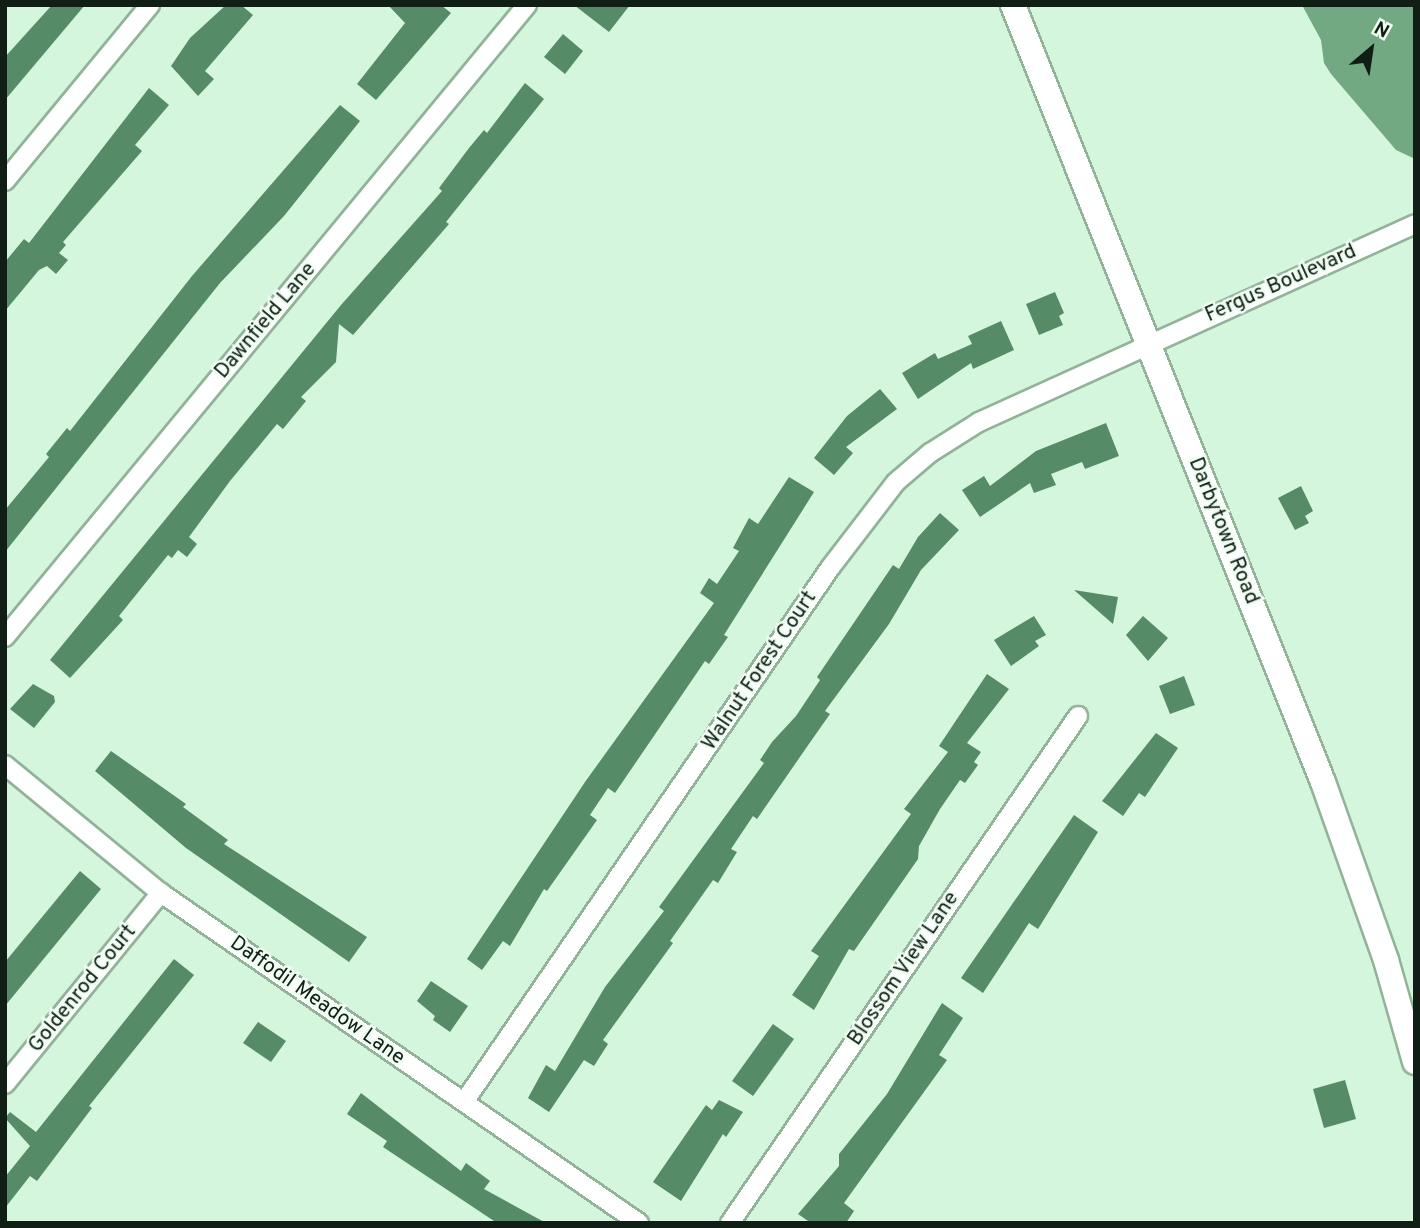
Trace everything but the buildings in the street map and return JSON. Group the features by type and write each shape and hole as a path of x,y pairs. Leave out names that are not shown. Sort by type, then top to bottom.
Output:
{"main road":[{"name":"Darbytown Road","path":"1013,5 1323,782 1385,960 1415,1062"}],"street":[{"path":"5,181 150,5"},
{"name":"Dawnfield Lane","path":"5,637 527,5"},
{"name":"Fergus Boulevard","path":"1148,344 1415,224"},
{"name":"Walnut Forest Court","path":"464,1102 830,568 896,482 956,435 1148,344"},
{"name":"Blossom View Lane","path":"730,1223 1077,716"},
{"name":"Daffodil Meadow Lane","path":"5,765 161,893 639,1223"},
{"name":"Goldenrod Court","path":"5,1084 161,893"}],"shaded area":[{"path":"1302,5 1415,5 1415,159 1396,150 1331,74 1324,63 1321,40"}]}
